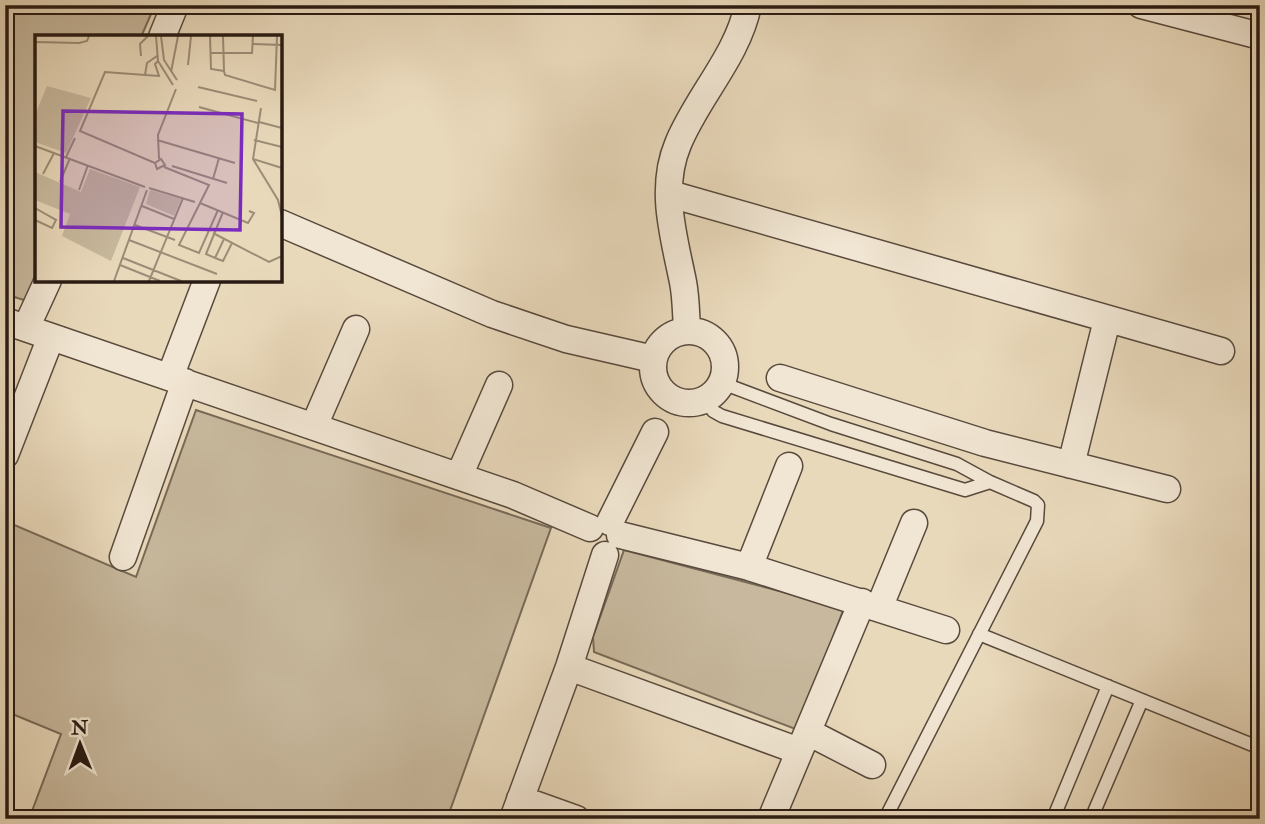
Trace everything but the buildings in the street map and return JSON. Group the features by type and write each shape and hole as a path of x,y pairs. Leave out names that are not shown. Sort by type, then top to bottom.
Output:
{"street":[{"path":"163,35 174,5"},
{"path":"687,330 684,284 671,224 670,194 677,146 740,33 748,5"},
{"path":"1141,5 1260,36"},
{"path":"670,194 1221,351"},
{"path":"282,224 492,314 566,339 653,359"},
{"path":"47,282 16,324 513,495 606,535 749,567 946,630"},
{"path":"123,557 206,282"},
{"path":"1071,465 1107,320"},
{"path":"314,426 356,329"},
{"path":"687,330 708,335 723,352 726,362 722,383 715,393 705,400 682,403 662,392 652,371 653,359 657,348 665,339 687,330"},
{"path":"5,455 51,337"},
{"path":"780,378 985,443 1167,489"},
{"path":"459,477 499,385"},
{"path":"576,819 517,809 569,667 606,535 655,432"},
{"path":"749,567 789,466"},
{"path":"771,819 803,742 870,605 914,523"},
{"path":"569,667 872,765"}],"lane":[{"path":"722,383 831,424 957,464 1038,505 1039,515 886,819"},
{"path":"694,403 710,406 722,416 965,490 990,482"},
{"path":"979,634 1260,748"},
{"path":"1054,819 1108,686"},
{"path":"1091,819 1142,700"}],"shaded area":[{"path":"5,5 155,5 142,35 35,35 35,282 27,301 5,294"},
{"path":"196,410 551,528 447,819 29,819 61,734 5,711 5,521 136,577"},
{"path":"624,550 844,608 798,730 594,652 593,637"}]}
